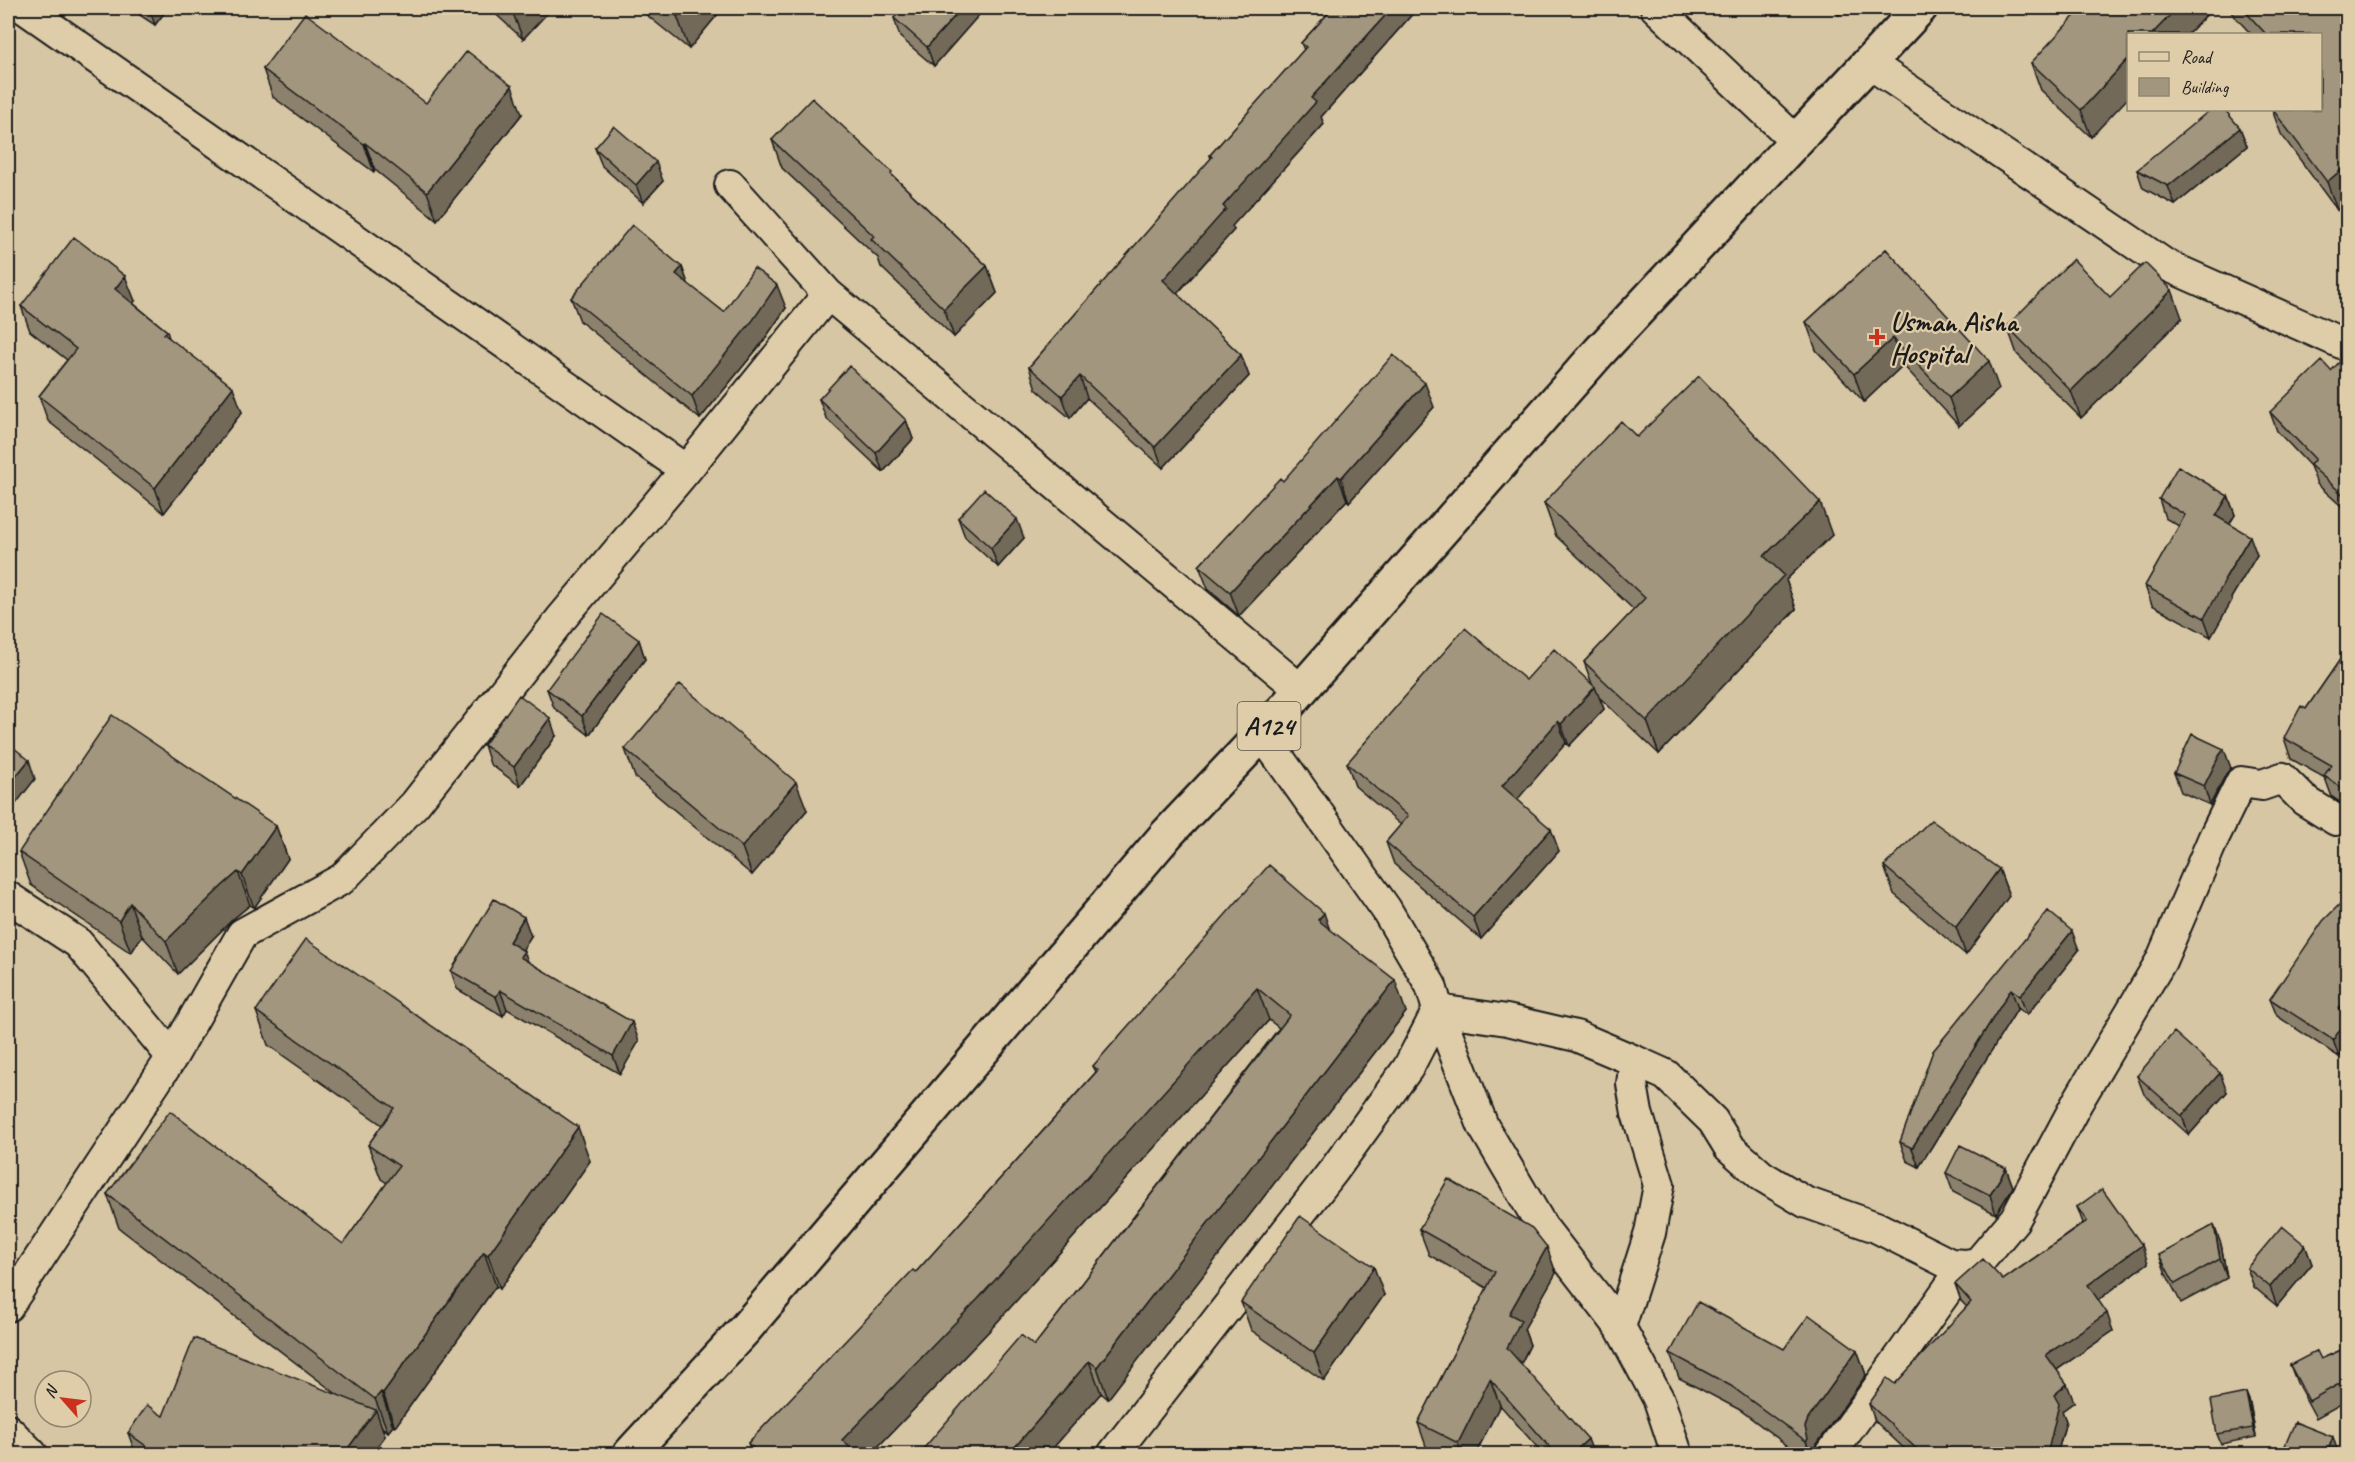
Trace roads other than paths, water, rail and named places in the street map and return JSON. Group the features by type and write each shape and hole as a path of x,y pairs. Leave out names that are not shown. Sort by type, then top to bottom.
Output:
{"highway":[{"name":"A124","path":"630,1455 745,1329 1167,834 1262,734 1599,352 1920,8"}],"street":[{"path":"24,8 686,470"},
{"path":"1656,8 1796,141"},
{"path":"1869,63 2166,265 2348,346"},
{"path":"730,185 828,294 1301,690"},
{"path":"8,1306 172,1057 242,934 342,879 415,804 560,621 828,294"},
{"path":"1262,734 1386,909 1431,986 1483,1126 1543,1228 1620,1327 1659,1400 1677,1455"},
{"path":"1438,1010 1507,1020 1576,1036 1666,1075 1713,1121 1729,1147 1762,1176 1805,1202 1876,1227 1950,1264 1978,1263 2014,1219 2078,1101 2161,961 2214,837 2241,782 2262,785 2282,778 2304,800 2336,819"},
{"path":"8,897 78,943 172,1057"},
{"path":"1113,1455 1334,1170 1408,1068 1438,1010"},
{"path":"1620,1327 1650,1233 1659,1185 1636,1113 1632,1084 1635,1061"},
{"path":"1831,1455 1965,1265"},
{"path":"8,1430 32,1455"}],"place":[{"name":"Usman Aisha Hospital","path":"1877,337"}]}
